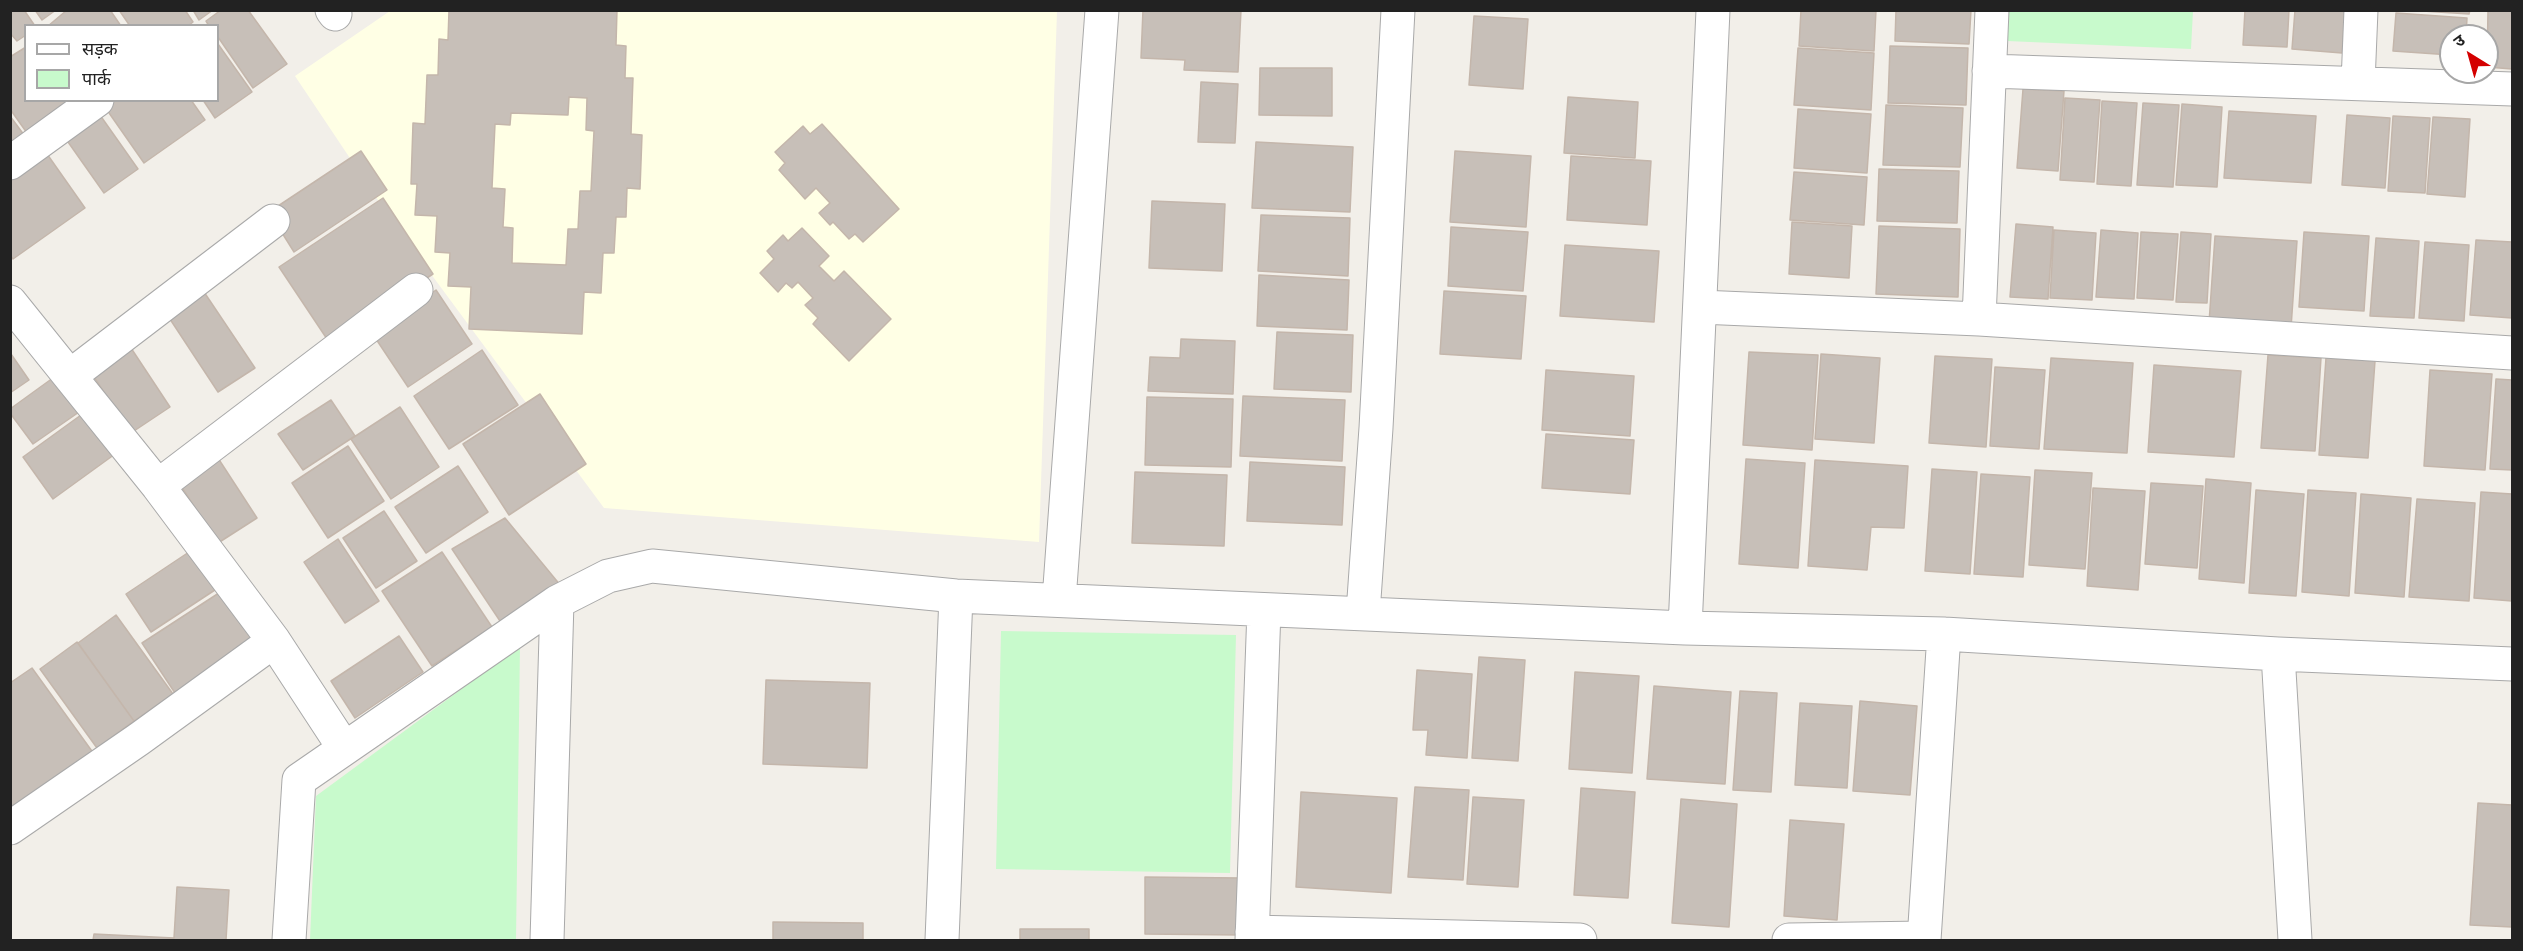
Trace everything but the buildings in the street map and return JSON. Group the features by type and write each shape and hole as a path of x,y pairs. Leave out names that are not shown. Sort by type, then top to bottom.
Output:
{"street":[{"path":"1059,600 1102,10"},
{"path":"1363,614 1376,428 1398,10"},
{"path":"1685,628 1713,10"},
{"path":"1979,319 1992,10"},
{"path":"2358,83 2361,10"},
{"path":"1989,71 2512,89"},
{"path":"10,163 94,102"},
{"path":"70,376 273,221"},
{"path":"158,486 416,290"},
{"path":"10,302 158,486 273,640 345,748"},
{"path":"1700,307 1979,319 2512,353"},
{"path":"289,940 299,780 557,602 608,576 652,566 956,596 1685,628 1944,634 2278,654 2512,664"},
{"path":"942,940 956,596"},
{"path":"547,940 557,602"},
{"path":"1264,610 1252,936 1580,940"},
{"path":"1789,940 1924,939 1944,634"},
{"path":"10,828 79,778 139,739 273,640"},
{"path":"2278,654 2295,940"}],"shaded area":[{"path":"390,11 1057,11 1039,542 604,508 394,224 295,76"}],"green space":[{"path":"2008,11 2193,11 2191,49 2007,41"},
{"path":"1001,631 1236,635 1230,873 996,869"},
{"path":"520,646 516,940 310,940 316,796"}]}
